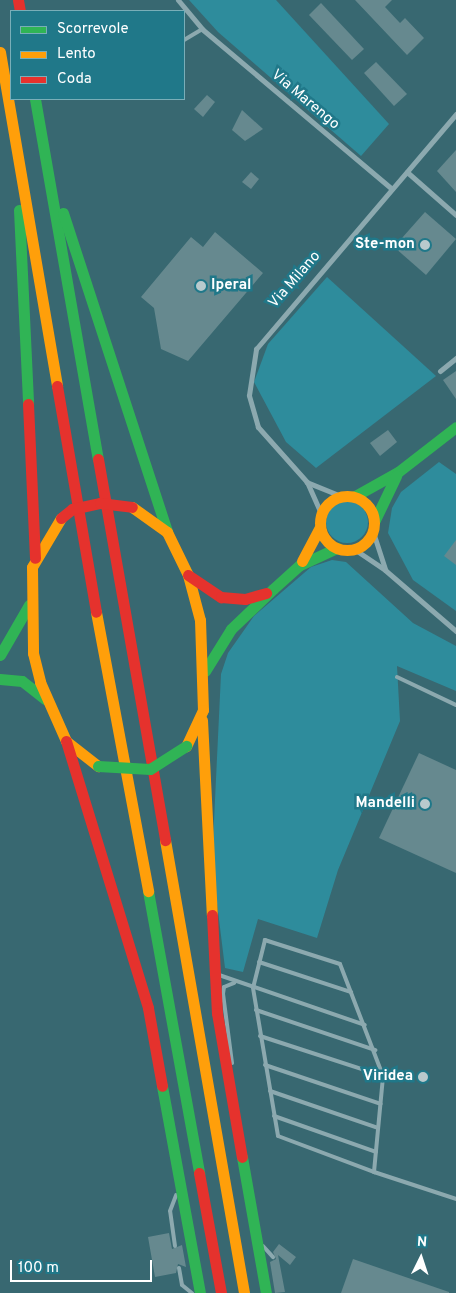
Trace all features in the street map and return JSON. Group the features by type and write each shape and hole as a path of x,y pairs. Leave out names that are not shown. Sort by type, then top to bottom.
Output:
{"main road":[{"path":"0,52 221,1293"},
{"path":"35,100 244,1293"},
{"path":"18,159 35,558 29,604 33,652 48,702 66,741 139,972 181,1183 200,1293"},
{"path":"46,159 167,532 188,575 200,620 205,671 202,720 212,966 228,1078 266,1293"},
{"path":"300,565 320,527 321,514 341,496 355,496 398,472 456,428"},
{"path":"205,671 231,629 300,565 337,548 354,549 374,526 398,472"},
{"path":"355,496 369,505 374,526"},
{"path":"35,558 61,518 72,509 100,503 132,507 167,532"},
{"path":"320,527 337,548"},
{"path":"188,575 210,592 234,600 273,589"},
{"path":"0,655 29,604"},
{"path":"0,679 22,680 48,702"},
{"path":"66,741 98,766 150,769 172,759 186,746 202,720"}],"street":[{"name":"Via Marengo","path":"178,0 202,29 392,189"},
{"name":"Via Milano","path":"321,514 307,482 258,427 250,404 249,374 256,349 270,327 456,114"},
{"path":"407,172 456,215"},
{"path":"440,371 456,358"},
{"name":"Via Milano","path":"307,482 341,496"},
{"path":"374,526 386,570"},
{"path":"354,549 386,570 456,631"}],"lane":[{"path":"185,39 202,29"},
{"path":"397,677 456,705"},
{"path":"374,1172 383,1076 375,1050 340,964 265,940 253,988 278,1136 374,1172 456,1199"},
{"path":"259,962 351,992"},
{"path":"212,966 221,978 365,1025"},
{"path":"228,1078 233,1058 223,994 224,987 234,983"},
{"path":"256,1010 375,1050"},
{"path":"260,1036 383,1076"},
{"path":"266,1065 381,1104"},
{"path":"270,1091 378,1128"},
{"path":"274,1116 376,1152"},
{"path":"176,1246 170,1211 181,1183"},
{"path":"257,1240 273,1257"},
{"path":"179,1268 182,1286 192,1293"}],"shaded area":[{"path":"189,0 276,0 389,124 361,156 218,32"},
{"path":"327,277 436,376 316,468 286,442 254,382 268,344"},
{"path":"439,462 456,474 456,611 413,580 388,533 392,508 401,492"},
{"path":"351,501 359,504 365,510 368,522 365,534 359,540 343,543 335,540 329,534 326,518 329,510 335,504"},
{"path":"332,560 346,562 413,623 456,646 456,691 397,666 400,721 338,870 317,938 258,919 243,972 225,968 212,863 221,674 228,653 254,616 311,567"}],"building":[{"path":"355,0 392,0 385,7 400,23 405,18 424,38 407,55"},
{"path":"321,3 364,49 352,60 309,15"},
{"path":"376,62 407,94 394,106 364,73"},
{"path":"207,95 215,102 203,117 194,109"},
{"path":"242,110 263,129 245,141 232,130"},
{"path":"456,150 456,192 437,171"},
{"path":"251,172 259,179 251,189 242,182"},
{"name":"Ste-mon","path":"425,212 456,239 426,275 394,247"},
{"name":"Iperal","path":"215,232 263,273 188,361 161,349 154,308 141,297 191,237 203,247"},
{"path":"456,371 456,399 443,380"},
{"path":"388,430 397,442 380,456 370,443"},
{"path":"456,540 456,565 444,556"},
{"name":"Mandelli","path":"419,753 456,770 456,873 379,838"},
{"path":"169,1233 172,1249 182,1245 186,1267 178,1264 176,1273 155,1277 148,1237"},
{"path":"279,1244 296,1257 290,1265 278,1255 285,1292 275,1293 270,1262 276,1259 273,1252"},
{"path":"353,1259 449,1292 449,1293 341,1293"}],"traffic: fast":[{"path":"35,100 98,459"},
{"path":"19,210 28,404"},
{"path":"63,213 167,532"},
{"path":"355,496 398,472 456,427"},
{"path":"375,520 396,476"},
{"path":"205,671 231,629 273,589 300,565 337,548"},
{"path":"0,655 29,605"},
{"path":"0,679 22,681 45,699"},
{"path":"98,766 150,769 186,746"},
{"path":"148,891 199,1173"},
{"path":"162,1086 200,1293"},
{"path":"242,1157 266,1293"}],"traffic: slow":[{"path":"0,52 57,386"},
{"path":"342,496 352,496 362,500 370,508 374,523 370,538 362,546 352,550 342,550 332,546 324,538 320,528 320,518 324,508 332,500 342,496"},
{"path":"132,507 167,532 188,575 200,620 203,710 186,746"},
{"path":"61,518 32,567 33,653 40,682 66,741 98,766"},
{"path":"302,561 320,527"},
{"path":"96,612 148,891"},
{"path":"202,720 212,915"},
{"path":"165,840 244,1293"}],"traffic: jam":[{"path":"18,0 20,10"},
{"path":"57,386 96,612"},
{"path":"28,404 35,558"},
{"path":"98,459 165,840"},
{"path":"61,518 72,509 100,503 132,507"},
{"path":"188,575 221,597 245,599 266,593"},
{"path":"66,741 148,1008 162,1086"},
{"path":"212,915 217,1013 242,1157"},
{"path":"199,1173 221,1293"}],"place":[{"name":"Ste-mon","path":"425,245"},
{"name":"Iperal","path":"201,286"},
{"name":"Mandelli","path":"425,804"},
{"name":"Viridea","path":"423,1077"}]}
